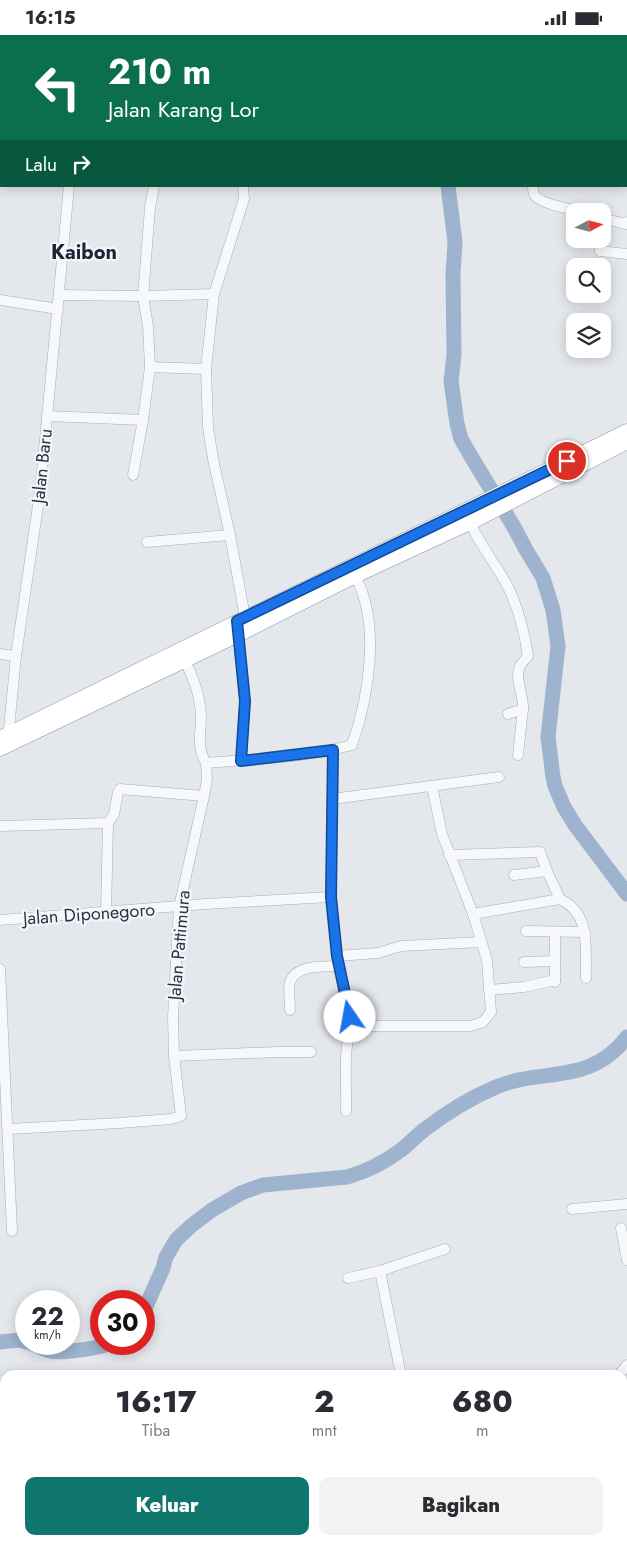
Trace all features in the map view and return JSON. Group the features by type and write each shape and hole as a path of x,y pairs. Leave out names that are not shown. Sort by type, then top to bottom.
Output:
{"highway":[{"path":"4,742 240,624 402,548 473,524 627,431"},
{"path":"563,469 627,442"},
{"path":"4,742 185,661 240,624 355,576 402,548"}],"street":[{"name":"Jalan Baru","path":"4,742 11,718 16,657 40,492 69,187"},
{"path":"132,475 143,420 150,367 148,326 143,296 150,208 154,187"},
{"path":"241,761 245,701 240,624 230,535 212,459 208,427 206,369 214,294 244,199 244,187"},
{"path":"533,187 534,195 537,198 566,207"},
{"path":"611,220 626,223"},
{"path":"600,248 600,251 627,254"},
{"path":"58,295 143,296 214,294"},
{"path":"0,300 58,309"},
{"path":"150,367 206,369"},
{"path":"47,416 143,420"},
{"path":"473,524 517,606 524,631 528,656 518,669 518,678 524,699 518,755"},
{"path":"147,541 230,535"},
{"path":"206,763 241,761 333,750 352,745 359,725 371,646 362,589 355,576"},
{"path":"0,654 16,657"},
{"name":"Jalan Pattimura","path":"8,1129 180,1118 174,1056 173,1017 179,907 207,779 206,763 201,754 200,746 200,705 194,679 185,661"},
{"path":"508,714 523,709"},
{"path":"333,750 331,897 338,961 350,1017 353,1024 357,1026 471,1026 483,1022 491,1012 487,960 473,914 442,834 432,786"},
{"path":"332,799 498,777"},
{"path":"0,826 108,823 113,818 120,789 204,796"},
{"path":"106,913 108,823"},
{"path":"449,855 540,852 560,899"},
{"path":"514,875 547,871"},
{"name":"Jalan Diponegoro","path":"0,920 331,897"},
{"path":"473,914 560,899 571,904 580,915 585,932 586,978"},
{"path":"526,931 585,932"},
{"path":"490,990 524,987 555,981 555,932"},
{"path":"290,1010 289,983 294,973 301,969 378,953 401,946 481,942"},
{"path":"524,963 555,961"},
{"path":"0,969 3,1106 8,1129 12,1231"},
{"path":"346,1111 347,1046 349,1031 353,1024"},
{"path":"174,1056 278,1051 310,1052"},
{"path":"572,1209 627,1204"},
{"path":"621,1228 627,1260"},
{"path":"348,1278 380,1271 445,1249"},
{"path":"380,1271 400,1370"}],"waterway":[{"path":"448,187 455,242 453,274 454,355 451,381 457,424 461,439 543,578 553,610 558,646 548,737 555,786 564,807 575,825 627,894"},
{"path":"153,1290 166,1257 176,1240 212,1210 241,1193 263,1185 347,1177 361,1172 395,1154 432,1124 477,1096 514,1081 582,1069 597,1063 612,1052 627,1037"},
{"path":"0,1342 15,1340"},
{"path":"80,1350 90,1349"}],"district":[{"name":"Kaibon","path":"84,252"}],"route":[{"path":"350,1017 337,956 331,897 333,750 241,761 245,701 237,621 567,461"}]}
